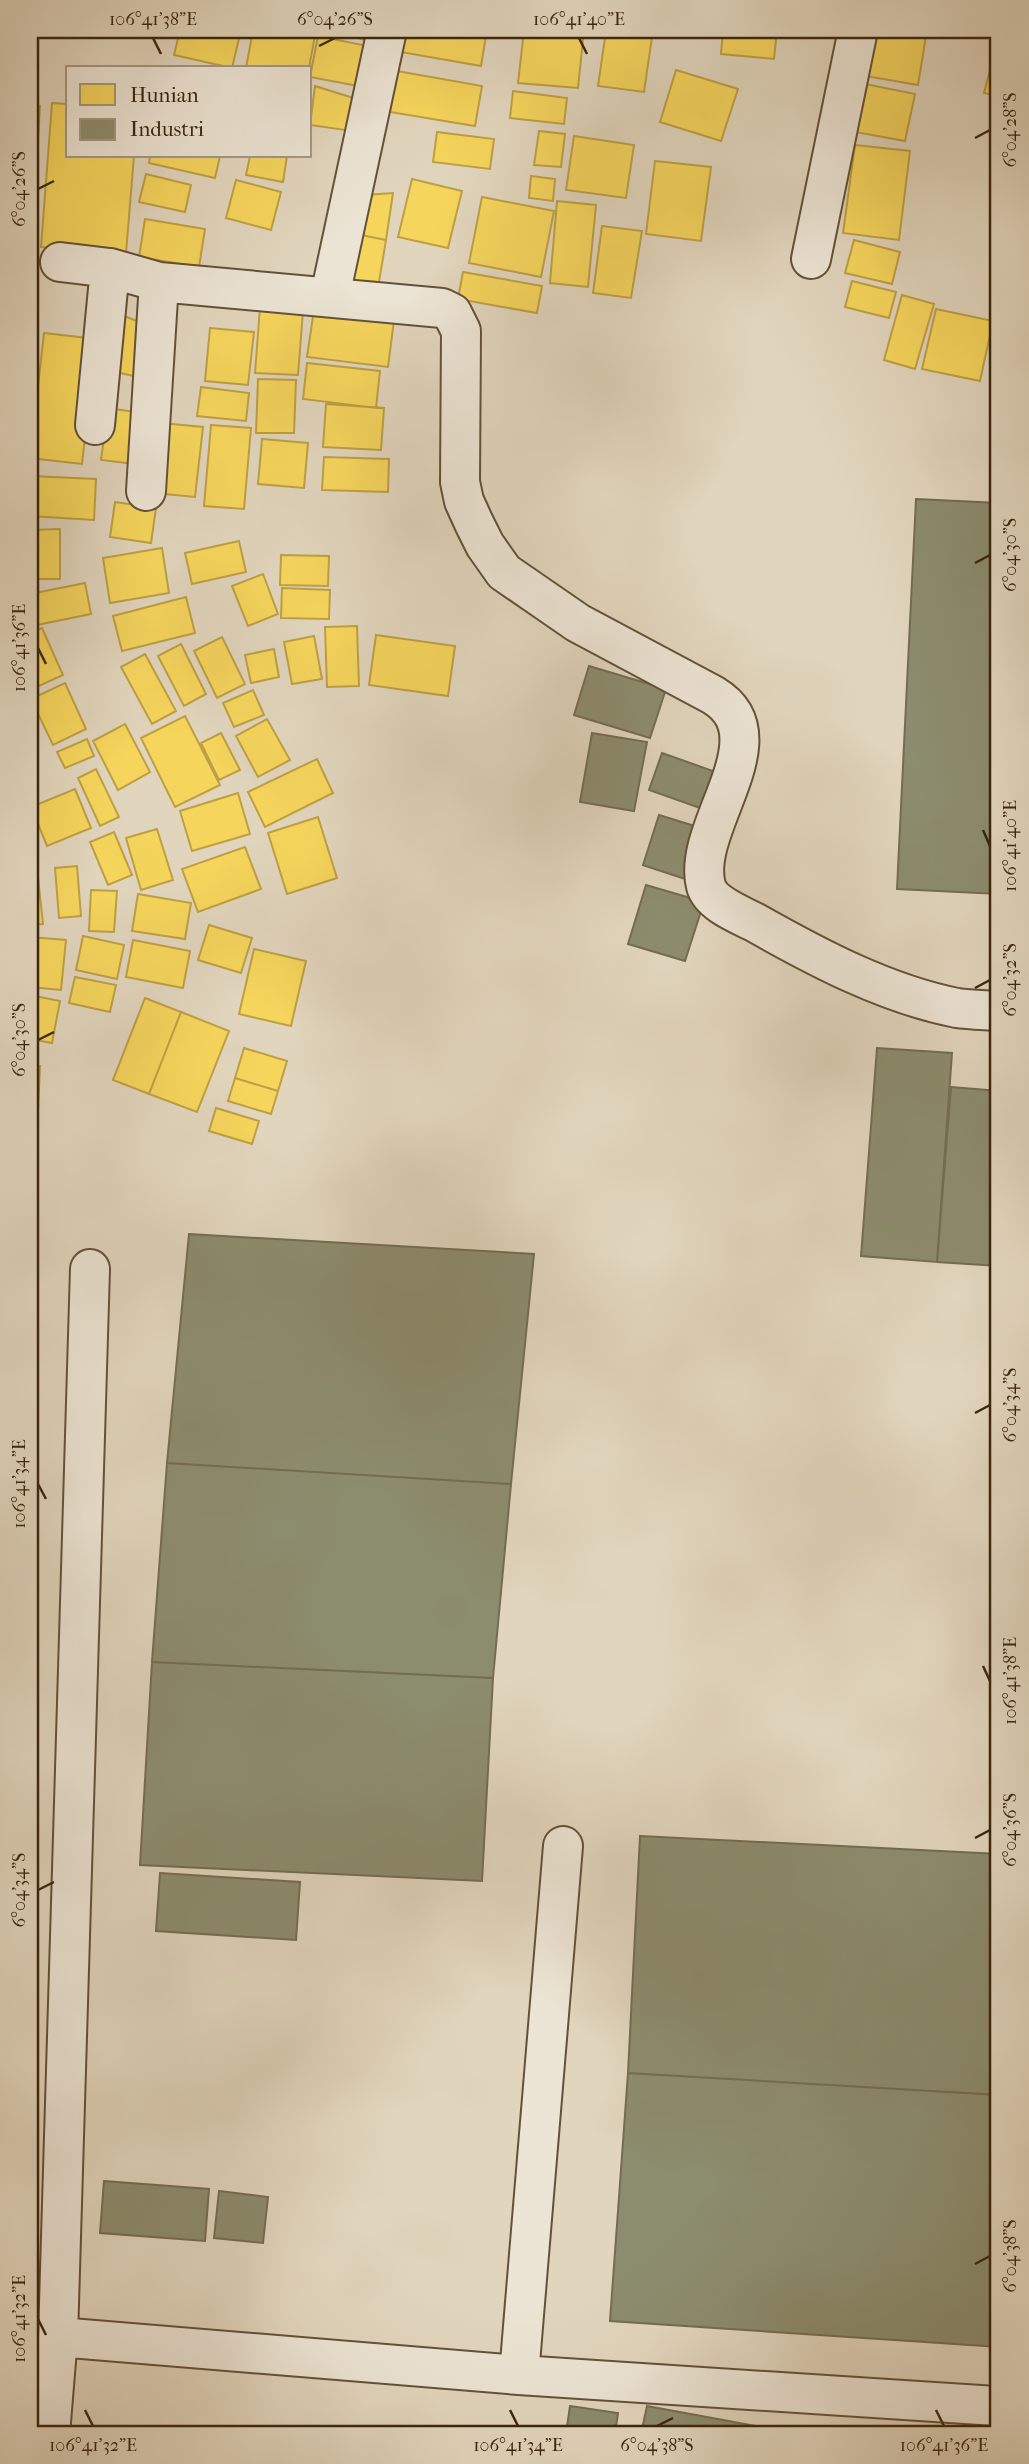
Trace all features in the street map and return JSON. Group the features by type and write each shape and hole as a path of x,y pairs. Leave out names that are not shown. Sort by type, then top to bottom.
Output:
{"street":[{"path":"330,296 387,30"},
{"path":"811,259 858,30"},
{"path":"60,262 110,268 159,282 442,307 452,313 461,331 460,482 464,501 485,545 504,572 578,623 724,701 733,713 738,725 738,759 712,828 703,873 707,890 720,903 814,955 854,973 958,1008 999,1011"},
{"path":"94,425 110,268"},
{"path":"146,491 159,282"},
{"path":"50,2434 58,2337 90,1269"},
{"path":"519,2375 563,1846"},
{"path":"58,2337 519,2375 996,2406"}],"building: Hunian":[{"path":"180,30 241,30 232,66 174,55"},
{"path":"253,30 316,30 309,66 246,66"},
{"path":"328,30 377,30 373,42"},
{"path":"398,30 487,30 481,66 395,51"},
{"path":"524,30 584,30 578,88 518,83"},
{"path":"723,30 777,30 774,59 721,54"},
{"path":"868,30 890,30 926,36 918,85 860,75"},
{"path":"606,31 652,37 644,92 598,86"},
{"path":"318,36 377,48 369,88 312,77"},
{"path":"996,47 999,48 999,96 984,93"},
{"path":"676,70 738,89 721,141 660,122"},
{"path":"397,71 482,86 475,126 390,112"},
{"path":"860,83 915,94 905,141 850,131"},
{"path":"315,86 363,101 352,131 312,125"},
{"path":"513,91 567,98 564,124 510,118"},
{"path":"52,103 66,104 66,158 134,158 126,253 41,247"},
{"path":"30,105 40,106 36,173 30,173"},
{"path":"539,131 565,134 561,167 534,165"},
{"path":"437,132 494,139 490,169 433,162"},
{"path":"574,136 634,145 626,198 566,190"},
{"path":"855,145 910,151 899,240 843,233"},
{"path":"150,158 220,158 215,178 149,163"},
{"path":"250,158 287,158 283,182 246,175"},
{"path":"655,161 711,167 701,241 646,234"},
{"path":"146,174 191,185 185,212 139,202"},
{"path":"531,176 555,179 553,201 529,198"},
{"path":"412,179 462,191 448,248 398,237"},
{"path":"236,180 281,192 271,230 226,218"},
{"path":"393,193 386,240 356,234 365,195"},
{"path":"482,197 554,211 541,277 469,263"},
{"path":"557,201 596,205 588,287 550,283"},
{"path":"145,219 205,229 199,267 139,257"},
{"path":"602,226 642,231 631,298 593,293"},
{"path":"356,234 386,240 379,282 339,280"},
{"path":"854,240 900,252 892,284 845,273"},
{"path":"30,261 37,262 30,338"},
{"path":"463,272 542,286 537,313 458,299"},
{"path":"852,281 896,292 889,318 845,307"},
{"path":"261,294 304,298 298,375 255,373"},
{"path":"902,295 934,304 915,369 884,360"},
{"path":"315,303 395,313 388,367 307,357"},
{"path":"936,309 993,321 980,381 922,369"},
{"path":"114,312 142,323 138,377 111,371"},
{"path":"999,322 999,366 990,364"},
{"path":"210,328 254,332 248,385 205,381"},
{"path":"44,333 96,339 82,464 30,458"},
{"path":"307,363 380,371 376,408 303,399"},
{"path":"258,379 296,380 294,433 256,433"},
{"path":"201,387 249,393 246,421 197,416"},
{"path":"326,404 384,408 381,450 323,447"},
{"path":"108,408 149,414 142,465 101,460"},
{"path":"162,423 203,427 195,497 155,493"},
{"path":"211,425 251,428 244,509 204,506"},
{"path":"262,439 308,443 304,488 258,484"},
{"path":"324,457 389,459 388,492 322,490"},
{"path":"30,476 96,479 94,520 30,516"},
{"path":"115,502 156,508 151,543 110,537"},
{"path":"60,529 60,579 30,579 30,530"},
{"path":"239,541 246,572 192,584 185,553"},
{"path":"162,548 169,593 110,603 103,558"},
{"path":"281,555 329,556 328,586 280,585"},
{"path":"263,574 278,614 248,626 232,586"},
{"path":"85,583 91,614 32,626 30,594"},
{"path":"282,588 330,590 329,619 281,618"},
{"path":"186,597 195,633 122,651 113,616"},
{"path":"357,626 359,686 327,687 325,627"},
{"path":"42,628 63,675 30,690 30,633"},
{"path":"376,635 455,646 448,696 369,685"},
{"path":"314,636 322,679 292,684 284,642"},
{"path":"222,637 245,684 217,698 194,651"},
{"path":"181,644 206,694 184,706 158,656"},
{"path":"274,649 279,677 251,683 245,655"},
{"path":"145,654 176,711 152,724 121,667"},
{"path":"65,683 86,729 53,745 31,699"},
{"path":"253,690 264,715 234,727 223,703"},
{"path":"185,716 220,785 175,807 141,738"},
{"path":"267,719 290,760 258,777 236,736"},
{"path":"125,724 150,772 118,790 93,741"},
{"path":"221,733 240,770 219,780 201,743"},
{"path":"87,739 94,756 65,768 57,752"},
{"path":"317,759 333,793 265,827 248,792"},
{"path":"96,769 119,817 100,826 78,778"},
{"path":"75,789 91,828 47,846 31,807"},
{"path":"238,793 250,834 192,851 180,811"},
{"path":"318,817 337,878 287,894 268,833"},
{"path":"157,829 173,880 141,890 126,838"},
{"path":"114,832 132,875 108,885 90,842"},
{"path":"245,847 261,889 198,912 182,869"},
{"path":"77,866 81,916 59,918 55,868"},
{"path":"37,868 43,924 30,925 30,869"},
{"path":"91,890 117,891 114,932 89,931"},
{"path":"138,894 191,903 185,939 132,931"},
{"path":"209,925 252,938 241,973 198,960"},
{"path":"83,936 124,945 117,979 76,970"},
{"path":"30,937 66,940 61,990 30,987"},
{"path":"133,940 190,951 183,988 126,977"},
{"path":"254,949 306,961 291,1026 239,1014"},
{"path":"75,977 116,985 110,1012 69,1003"},
{"path":"30,995 60,1001 52,1043 30,1039"},
{"path":"145,998 181,1012 149,1094 113,1080"},
{"path":"181,1012 229,1031 197,1112 149,1094"},
{"path":"244,1048 287,1061 278,1091 235,1078"},
{"path":"30,1066 40,1066 30,1289"},
{"path":"235,1078 278,1091 271,1114 228,1101"},
{"path":"216,1108 259,1121 252,1144 209,1131"}],"building: Industri":[{"path":"916,499 999,503 999,894 897,889"},
{"path":"589,666 666,689 650,738 574,715"},
{"path":"592,733 647,742 634,811 580,802"},
{"path":"662,753 727,776 714,813 649,790"},
{"path":"659,815 701,828 685,879 643,865"},
{"path":"646,885 704,902 685,961 628,944"},
{"path":"877,1048 952,1053 937,1262 861,1256"},
{"path":"951,1087 999,1091 999,1266 937,1262"},
{"path":"189,1234 534,1254 511,1484 167,1463"},
{"path":"167,1463 511,1484 493,1678 152,1662"},
{"path":"152,1662 493,1678 482,1881 140,1865"},
{"path":"640,1836 999,1854 999,2095 628,2073"},
{"path":"160,1873 300,1882 296,1940 156,1931"},
{"path":"628,2073 999,2095 999,2347 610,2321"},
{"path":"104,2181 209,2189 205,2241 100,2233"},
{"path":"219,2191 268,2197 263,2243 214,2238"},
{"path":"570,2406 618,2413 615,2434 566,2434"},
{"path":"647,2406 799,2434 641,2434"}]}
